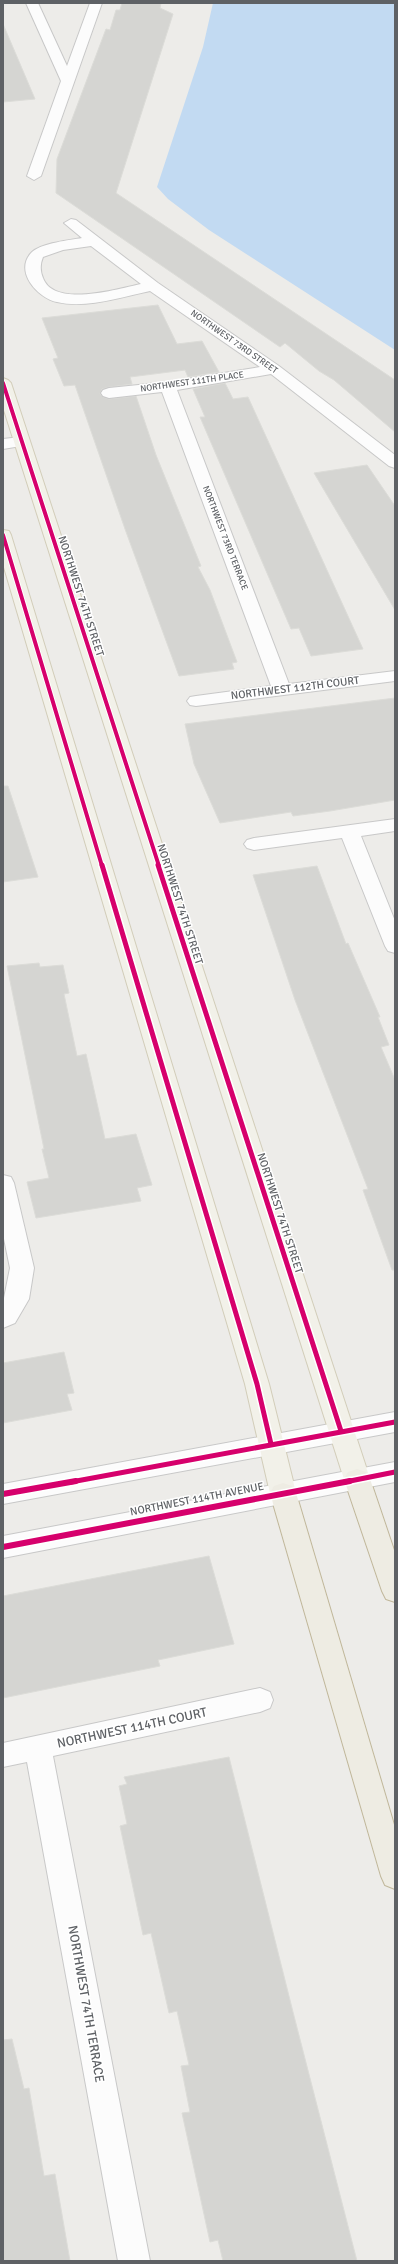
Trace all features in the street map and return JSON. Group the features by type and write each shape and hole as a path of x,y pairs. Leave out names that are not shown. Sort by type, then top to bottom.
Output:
{"highway":[{"path":"357,1479 395,1591"},
{"path":"284,1493 395,1876"}],"main road":[{"name":"NORTHWEST 74TH STREET","path":"3,383 11,435 357,1479"},
{"path":"3,535 257,1384 284,1493"}],"street":[{"path":"32,3 68,83"},
{"path":"34,176 48,128 68,83 96,3"},
{"name":"NORTHWEST 73RD STREET","path":"71,223 153,286 274,370 395,463"},
{"path":"94,241 60,246 38,254 33,265 38,285 44,291 58,298 72,298 153,286"},
{"name":"NORTHWEST 111TH PLACE","path":"109,393 168,387 274,370"},
{"name":"NORTHWEST 73RD TERRACE","path":"168,387 282,690"},
{"name":"NORTHWEST 112TH COURT","path":"196,700 395,676"},
{"path":"254,844 395,826"},
{"path":"349,831 395,946"},
{"path":"3,1183 22,1268 17,1299 5,1318"},
{"path":"3,1494 395,1422"},
{"name":"NORTHWEST 114TH AVENUE","path":"3,1547 395,1472"},
{"name":"NORTHWEST 114TH COURT","path":"3,1755 260,1700"},
{"name":"NORTHWEST 74TH TERRACE","path":"38,1747 134,2261"}],"water":[{"path":"213,3 395,3 395,350 209,230 168,199 157,187 203,47"}],"building":[{"path":"122,3 161,3 160,8 173,14 116,193 395,380 395,432 334,380 319,371 285,343 280,347 56,193 57,159 106,29 110,30 116,10 120,10"},
{"path":"3,24 35,99 3,102"},
{"path":"158,305 177,344 202,341 219,372 188,377 185,370 130,377 132,384 102,389 100,394 109,399 136,396 156,455 201,566 198,567 210,590 237,662 232,663 234,669 179,676 125,529 75,385 64,386 53,359 58,358 42,318"},
{"path":"225,383 233,399 248,397 363,649 311,656 299,628 291,629 200,417 205,417 193,389"},
{"path":"367,465 395,506 395,610 314,473"},
{"path":"395,698 395,800 293,816 291,812 220,823 194,764 185,724"},
{"path":"3,786 8,786 38,877 3,882"},
{"path":"317,866 346,944 348,943 380,1017 378,1017 389,1045 381,1047 395,1080 395,1270 392,1270 363,1190 368,1189 295,1000 253,875"},
{"path":"39,963 40,967 63,965 69,993 64,994 77,1056 86,1054 105,1139 136,1134 152,1185 137,1188 141,1201 36,1218 27,1182 49,1178 42,1149 44,1149 7,966"},
{"path":"64,1352 74,1393 67,1394 72,1410 3,1423 3,1363"},
{"path":"209,1556 234,1644 158,1660 160,1666 3,1698 3,1596"},
{"path":"229,1757 357,2261 223,2261 218,2240 210,2242 182,2113 190,2112 181,2066 189,2065 177,2011 169,2013 151,1933 143,1935 120,1826 127,1824 119,1786 127,1784 124,1777"},
{"path":"12,2039 24,2089 29,2088 44,2176 55,2174 70,2261 3,2261 3,2040"}],"cycle path":[{"path":"3,383 341,1431"},
{"path":"3,535 257,1384 271,1444"},
{"path":"3,1494 395,1422"},
{"path":"3,1547 395,1472"}]}
